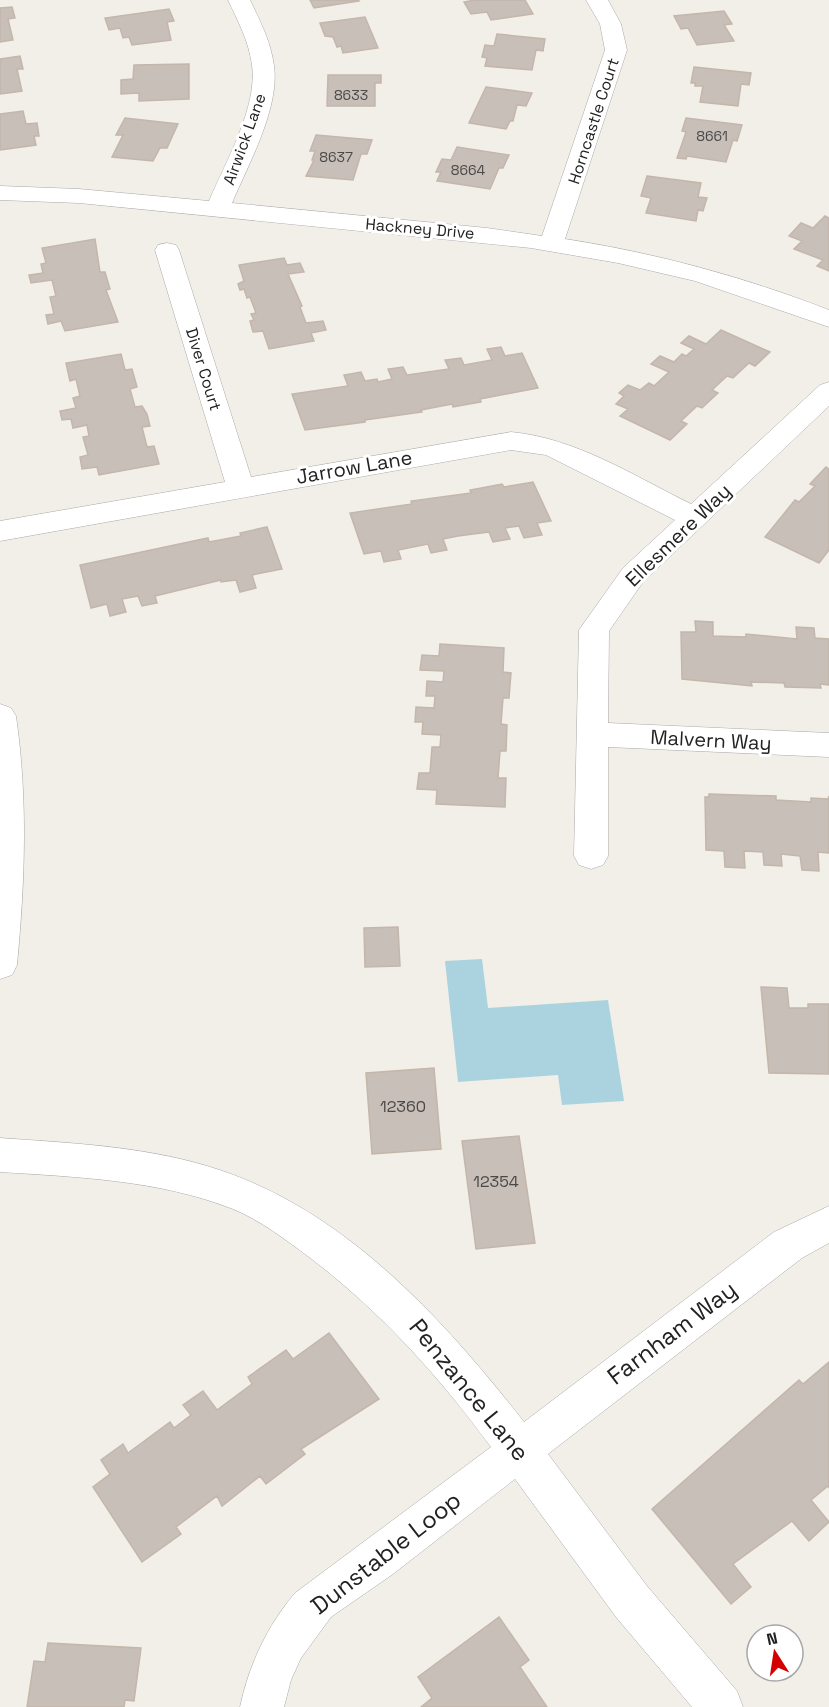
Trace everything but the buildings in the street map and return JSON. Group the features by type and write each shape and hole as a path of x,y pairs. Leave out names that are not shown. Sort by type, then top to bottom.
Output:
{"street":[{"name":"Airwick Lane","path":"218,209 262,96 264,74 260,48 239,0"},
{"name":"Horncastle Court","path":"552,243 616,51 615,33 597,0"},
{"name":"Hackney Drive","path":"0,193 79,196 552,243 634,258 707,277 829,319"},
{"name":"Diver Court","path":"167,250 240,487"},
{"name":"Ellesmere Way","path":"591,856 594,630 633,575 829,391"},
{"name":"Jarrow Lane","path":"0,531 482,445 522,442 554,448 695,518"},
{"path":"0,716 7,791 5,915 0,965"},
{"name":"Malvern Way","path":"592,734 829,745"},
{"name":"Penzance Lane","path":"0,1155 133,1166 173,1173 236,1193 273,1210 344,1258 411,1317 470,1383 620,1587 720,1707"},
{"name":"Farnham Way","path":"519,1450 788,1245 829,1224"},
{"name":"Dunstable Loop","path":"262,1707 266,1686 282,1647 311,1606 378,1559 519,1450"}],"water":[{"path":"482,959 488,1008 608,1000 624,1101 562,1105 558,1075 458,1082 445,961"}]}
